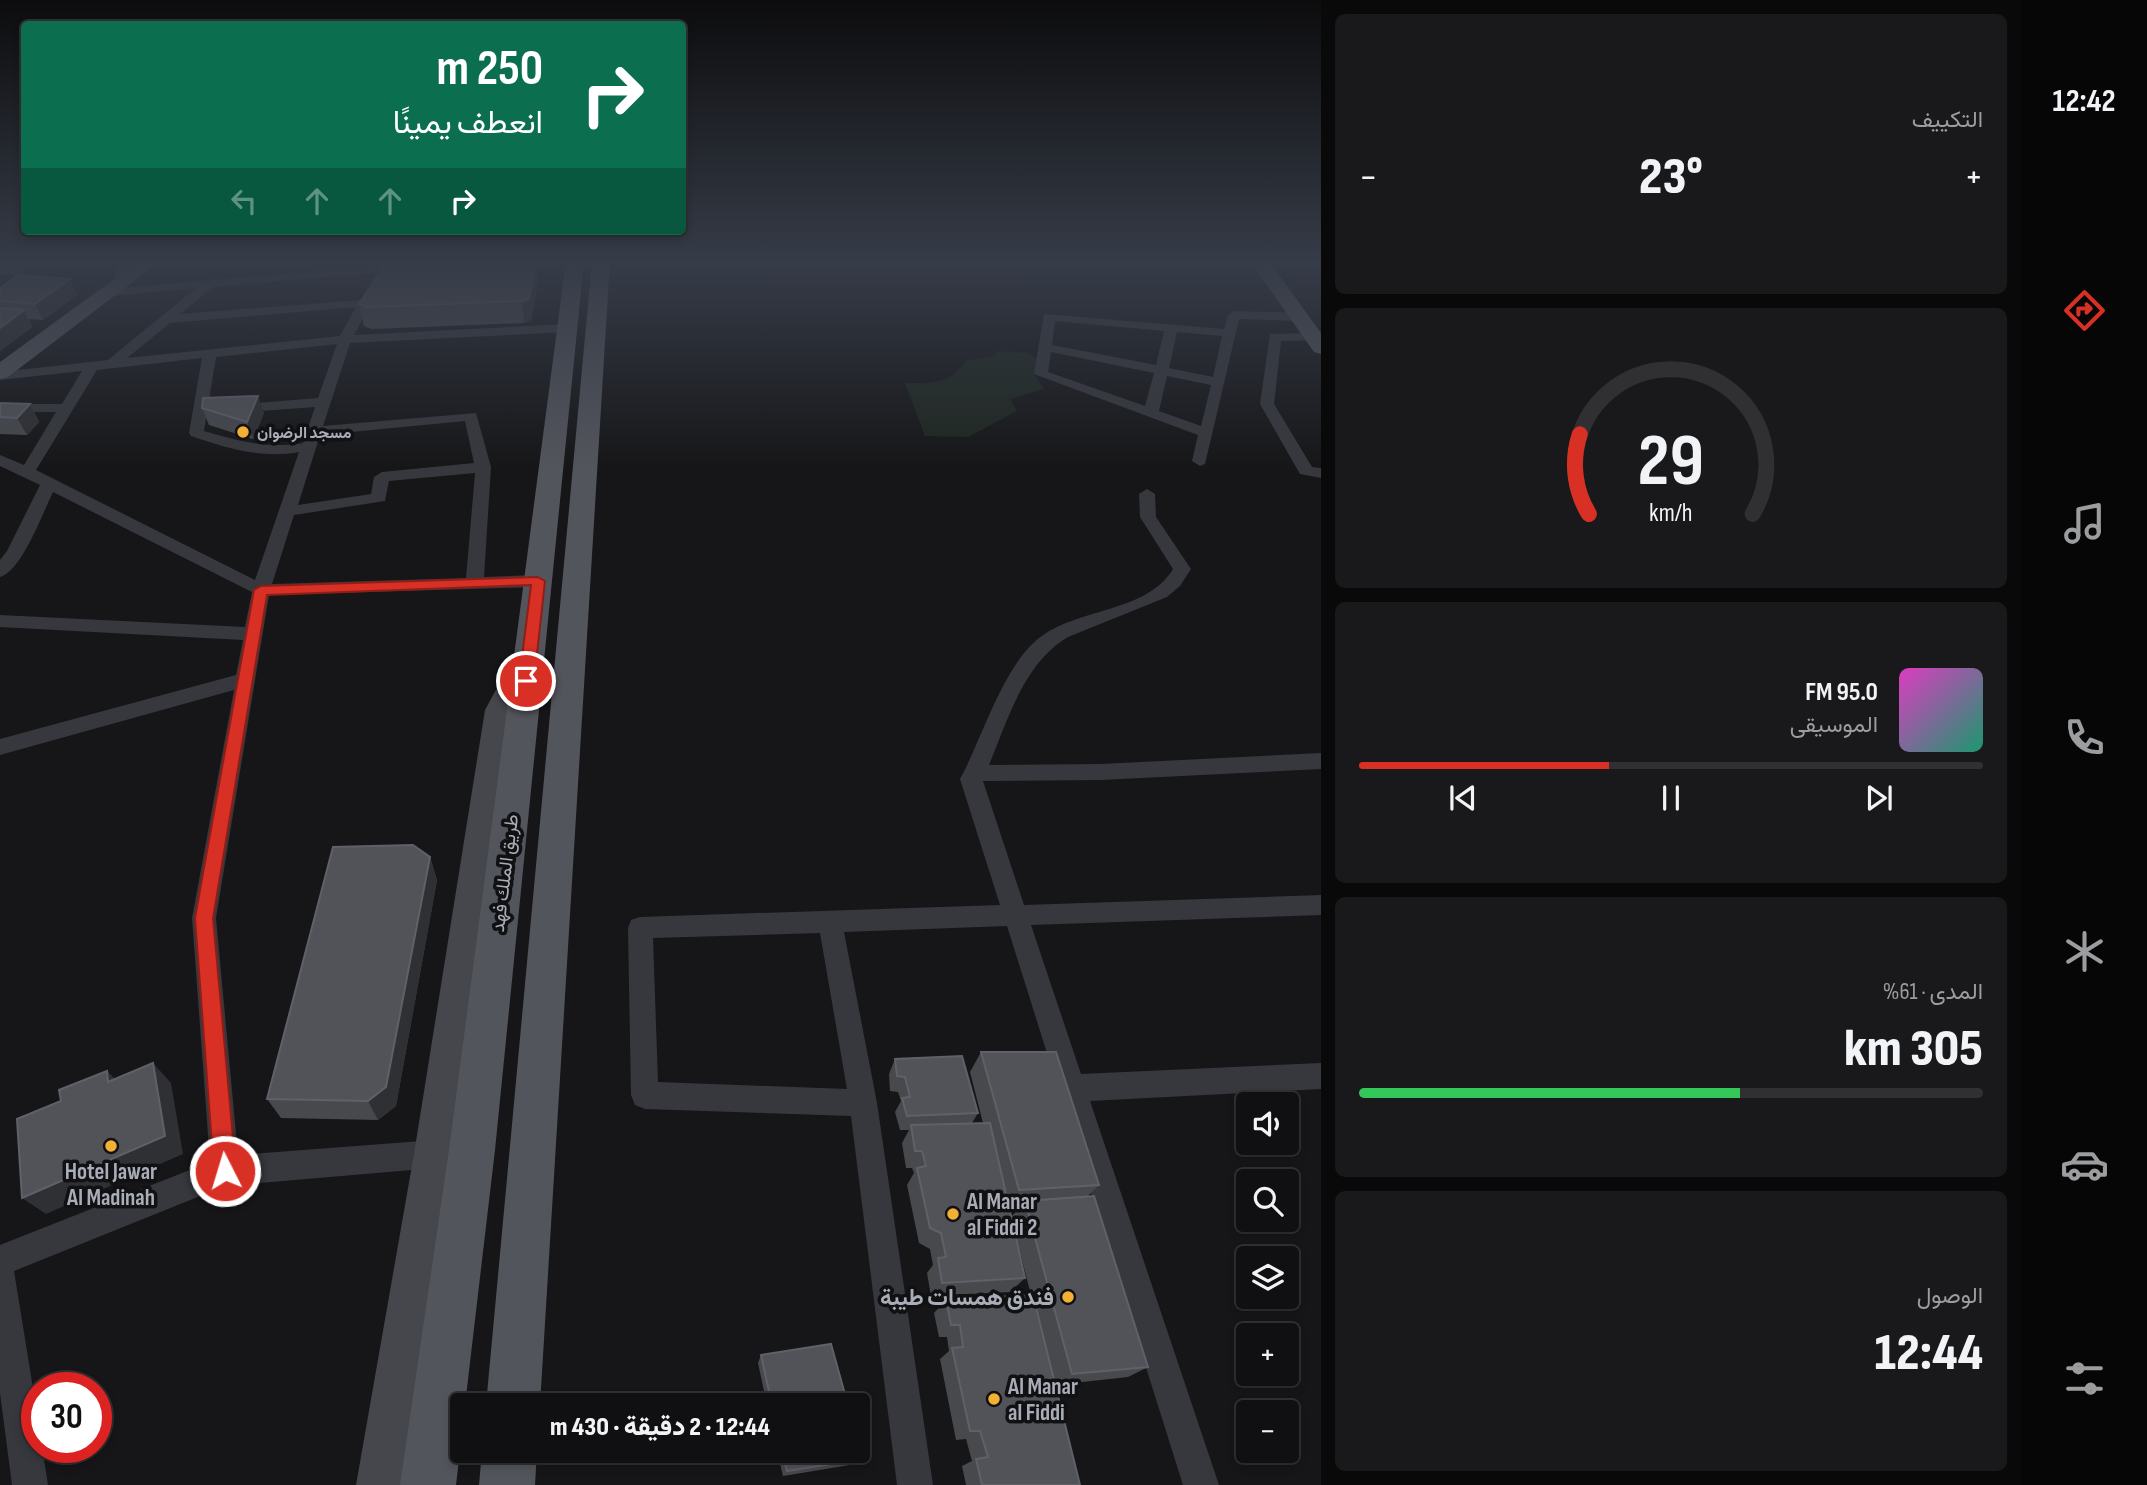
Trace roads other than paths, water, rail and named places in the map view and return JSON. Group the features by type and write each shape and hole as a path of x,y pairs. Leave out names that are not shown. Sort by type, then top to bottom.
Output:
{"main road":[{"path":"0,362 44,330"},
{"path":"0,374 58,330"},
{"name":"طريق الملك فهد","path":"428,1485 472,1150 538,581 577,330"},
{"name":"طريق الملك فهد","path":"514,1393 578,330"}],"street":[{"path":"113,363 152,330"},
{"path":"225,1171 204,918 251,634 261,590 350,330"},
{"path":"0,374 434,330"},
{"path":"1047,330 1041,374 1206,433"},
{"path":"1083,330 1110,341 1162,370 1218,382"},
{"path":"1044,347 1110,341 1157,330"},
{"path":"1151,413 1171,330"},
{"path":"1200,461 1230,333 1204,330"},
{"path":"1317,342 1275,337 1267,404 1306,471 1321,473"},
{"path":"210,353 196,433 251,451 293,450 311,439 471,416 484,467 475,583"},
{"path":"27,472 92,366"},
{"path":"200,412 324,402"},
{"path":"0,408 66,408"},
{"path":"0,460 51,482 261,590 538,581"},
{"path":"287,511 379,498 382,477 484,467"},
{"path":"0,571 8,552 51,482"},
{"path":"1147,494 1148,516 1182,569 1179,577 1154,597 1065,629 1031,655 971,779 1200,1485"},
{"path":"0,621 251,634"},
{"path":"382,1485 435,1154 499,710 530,653"},
{"path":"0,747 245,680"},
{"path":"975,773 1101,772 1321,761"},
{"path":"863,1103 645,1094 640,928 1321,905"},
{"path":"830,921 863,1103 915,1485"},
{"path":"1071,1088 1321,1076"},
{"path":"0,1261 225,1171 435,1154"},
{"path":"0,1275 30,1485"}],"place":[{"name":"مسجد الرضوان","path":"243,432"},
{"name":"Hotel Jawar Al Madinah","path":"111,1146"},
{"name":"Al Manar al Fiddi 2","path":"953,1214"},
{"name":"فندق همسات طيبة","path":"1068,1297"},
{"name":"Al Manar al Fiddi","path":"994,1399"}]}
